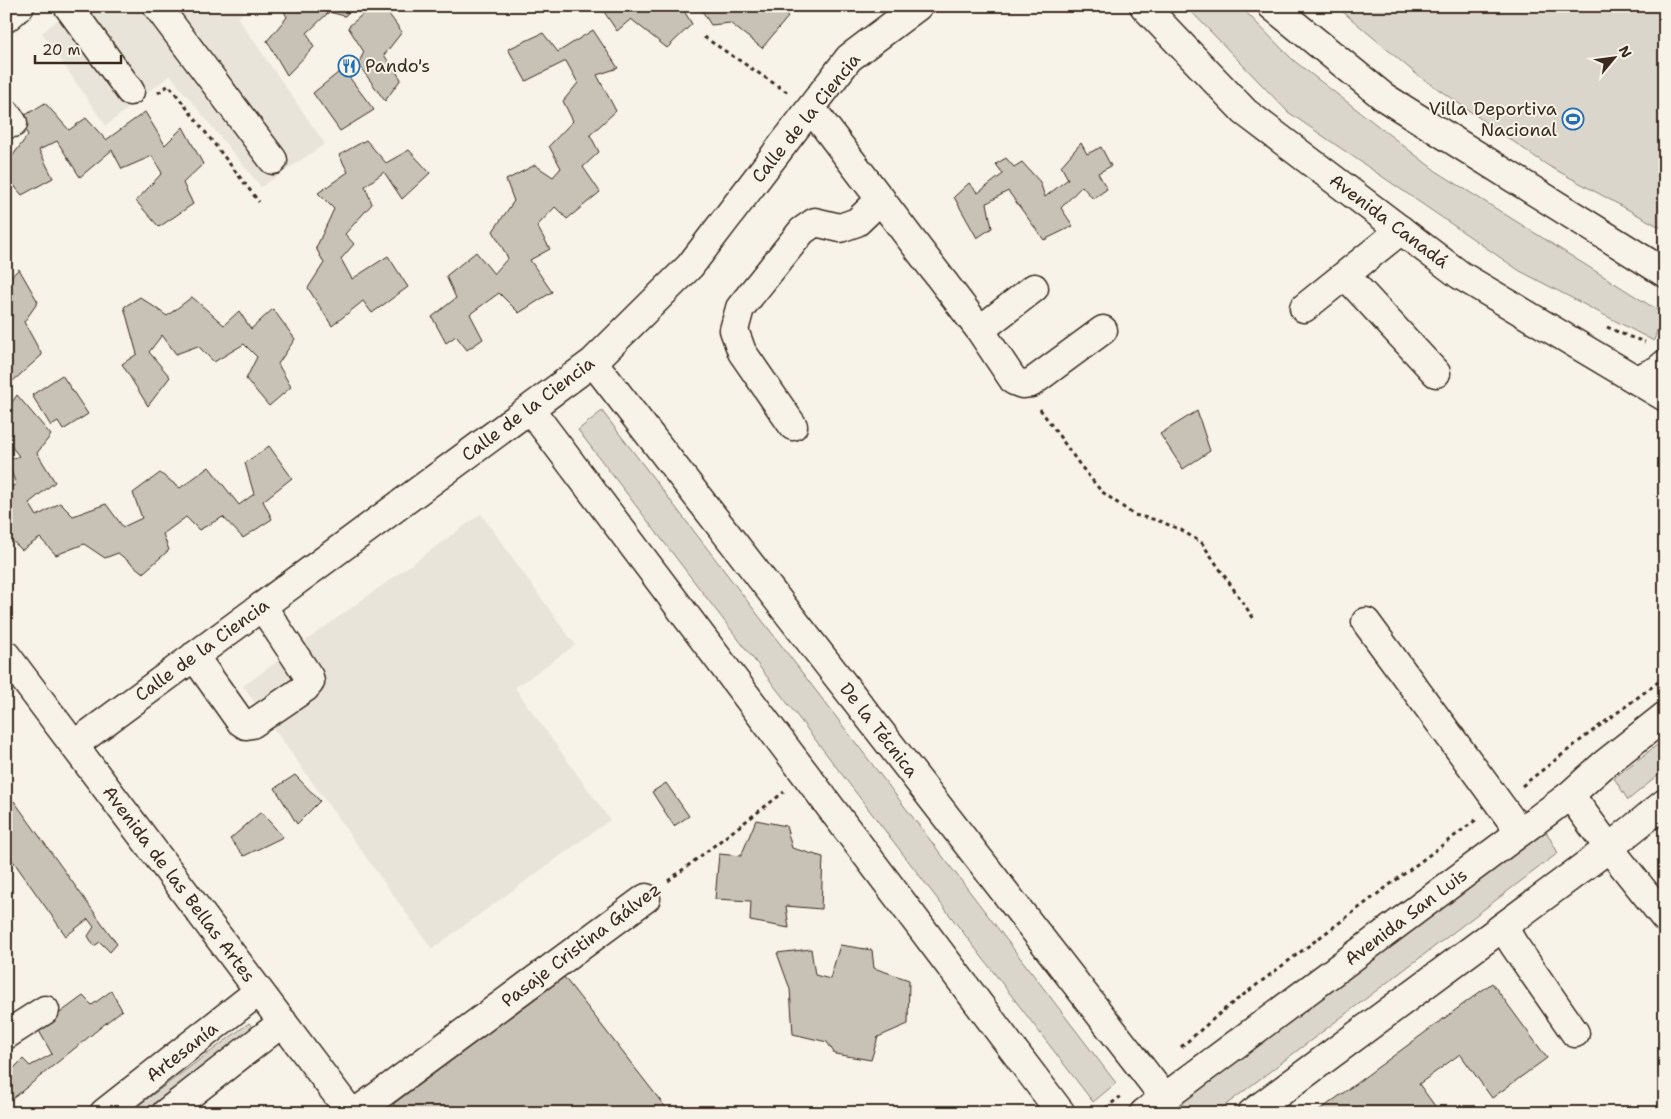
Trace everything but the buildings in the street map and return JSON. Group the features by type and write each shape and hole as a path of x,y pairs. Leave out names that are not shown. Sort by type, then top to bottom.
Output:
{"street":[{"path":"6,18 20,6"},
{"path":"68,6 130,91"},
{"path":"157,6 273,160"},
{"name":"Calle de la Ciencia","path":"74,745 593,362 690,266 849,58 918,6"},
{"name":"Avenida Canadá","path":"1144,6 1245,112 1460,275 1665,397"},
{"path":"1285,10 1384,97 1665,273"},
{"path":"811,108 980,330 1014,381 1022,384 1031,383 1103,330"},
{"path":"793,426 742,352 734,330 740,308 802,231 815,222 840,228 857,222 881,200"},
{"path":"1304,308 1401,230"},
{"path":"1345,275 1436,373"},
{"path":"980,330 1034,288"},
{"name":"De la Técnica","path":"593,362 1147,1076 1154,1105"},
{"path":"1636,380 1658,370 1665,364"},
{"path":"530,409 1061,1113"},
{"path":"194,656 240,721 246,725 252,724 305,688 310,682 309,677 262,606"},
{"path":"1366,622 1520,832"},
{"name":"Avenida de las Bellas Artes","path":"6,655 353,1113"},
{"name":"Avenida San Luis","path":"1154,1105 1570,795 1602,766 1665,716"},
{"path":"1570,795 1609,848 1665,918"},
{"path":"1252,1113 1609,848 1665,803"},
{"name":"Pasaje Cristina Gálvez","path":"353,1113 646,898"},
{"path":"1503,927 1514,946 1575,1033"},
{"name":"Artesanía","path":"104,1113 259,991"},
{"path":"6,1035 45,1010"},
{"path":"166,1113 283,1022"}],"path":[{"path":"704,38 811,108"},
{"path":"130,91 142,105 169,85 260,202"},
{"path":"1022,384 1101,491 1134,515 1165,523 1202,543 1254,619"},
{"path":"1099,1113 1147,1076 1226,1008 1665,677"},
{"name":"Pasaje Cristina Gálvez","path":"646,898 806,775"}],"shaded area":[{"path":"74,6 248,6 238,18 325,144 261,187 170,75 106,126 42,33"},
{"path":"1186,6 1240,6 1293,60 1436,171 1662,313 1654,341 1520,271 1288,112"},
{"name":"Villa Deportiva Nacional","path":"1336,6 1665,6 1665,230 1547,165 1415,73"},
{"path":"602,411 1116,1083 1093,1102 578,430"},
{"path":"481,514 575,645 515,688 610,820 432,949 243,686"},
{"path":"1665,739 1665,770 1628,800 1614,778"},
{"path":"1543,826 1558,853 1215,1113 1166,1113"},
{"path":"249,1023 256,1031 148,1113 128,1113"}],"place":[{"name":"Pando's","path":"349,66"},
{"name":"Villa Deportiva Nacional","path":"1573,119"}]}
